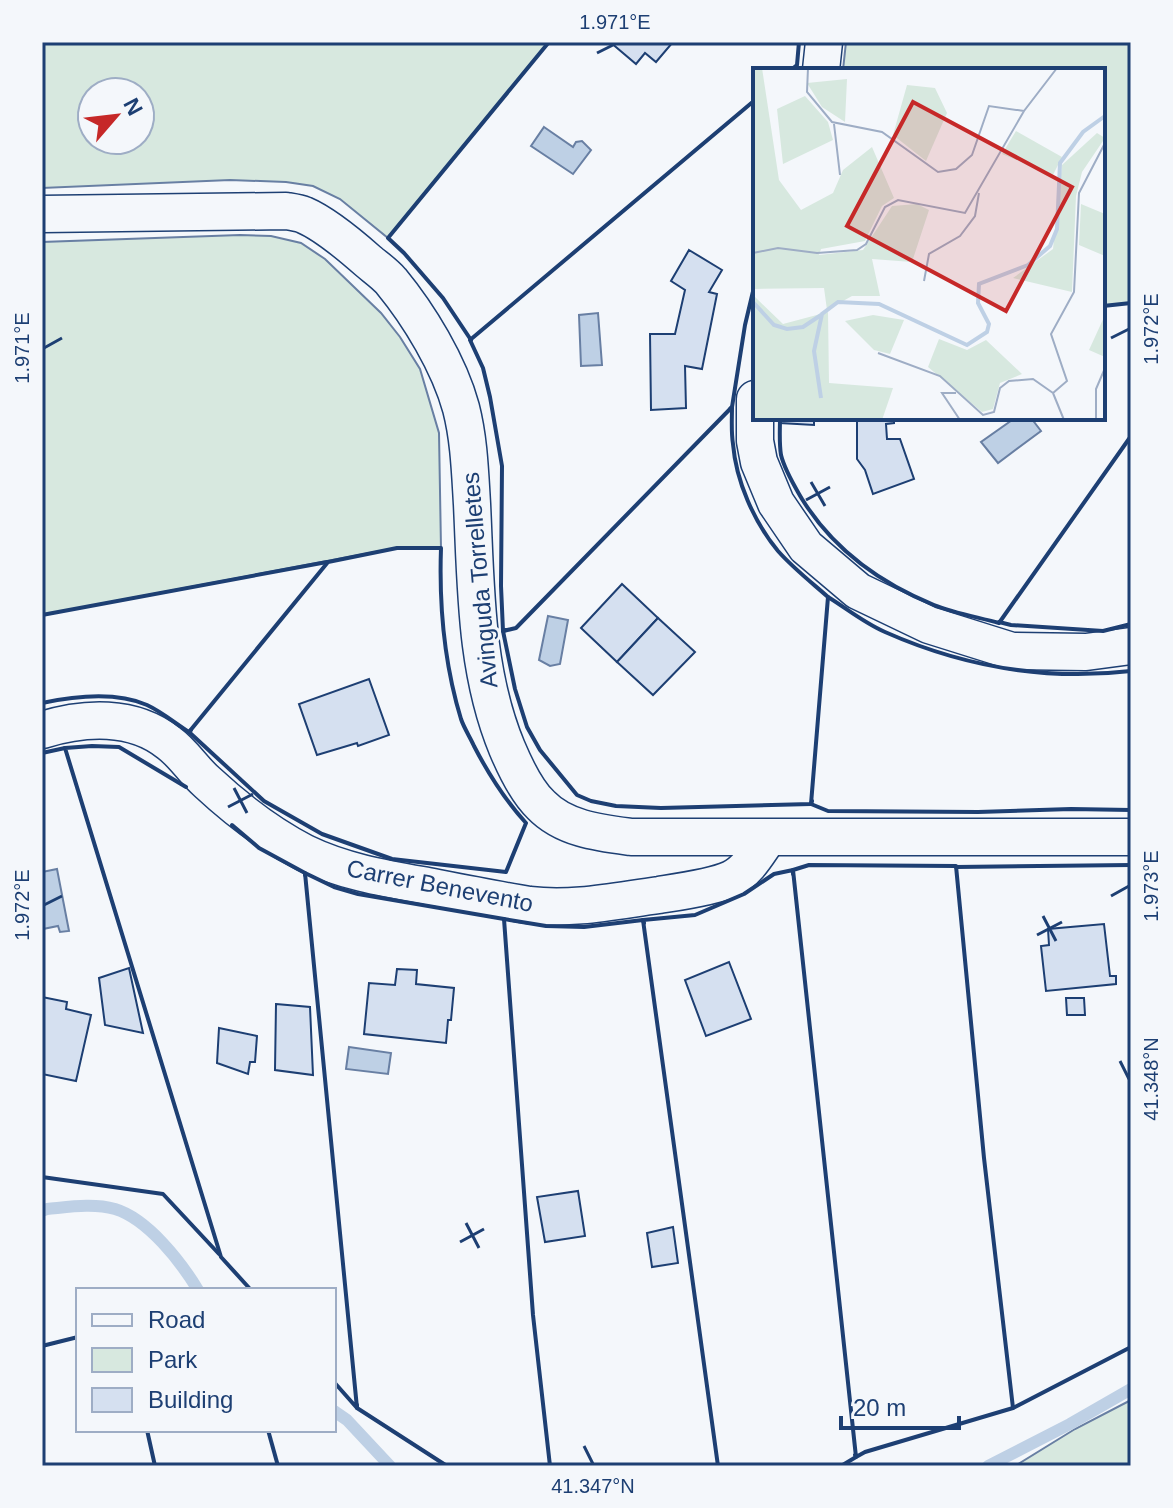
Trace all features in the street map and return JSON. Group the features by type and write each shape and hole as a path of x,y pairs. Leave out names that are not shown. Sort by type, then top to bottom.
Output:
{"street":[{"path":"821,68 824,42"},
{"name":"Avinguda Torrelletes","path":"42,214 286,211 304,215 336,236 389,279 414,313 448,371 460,406 468,441 479,626 488,691 500,732 527,786 541,805 561,820 584,829 631,837 1131,837"},
{"path":"755,420 757,451 765,481 776,503 806,547 858,591 929,625 1012,651 1086,652 1131,646"},
{"name":"Carrer Benevento","path":"42,730 94,721 132,723 170,743 229,801 306,853 368,875 529,905 596,905 731,880 752,861 768,838"}],"green space":[{"path":"42,42 549,42 388,238 340,199 313,186 230,180 42,188"},
{"path":"846,42 1131,42 1131,303 1105,306 1105,68 843,68"},
{"path":"271,236 301,243 325,259 381,313 400,337 420,369 439,433 441,548 396,548 42,615 42,242"},
{"path":"1131,1400 1131,1466 1015,1466 1075,1429"}],"water":[{"path":"544,127 573,147 576,142 582,141 591,150 573,174 531,146"},
{"path":"598,313 602,365 581,366 579,315"},
{"path":"1012,420 1033,420 1041,431 998,463 981,442"},
{"path":"548,616 568,620 560,664 550,666 539,660"},
{"path":"57,869 69,931 60,932 58,926 43,929 42,872"},
{"path":"349,1047 391,1053 388,1074 346,1069"}],"building":[{"path":"610,42 673,42 656,62 645,53 636,64"},
{"path":"689,250 722,270 709,292 717,294 702,369 685,366 686,408 651,410 650,334 675,334 685,290 671,281"},
{"path":"780,420 814,420 814,425 780,423"},
{"path":"857,420 894,420 894,423 886,424 887,439 900,439 914,479 873,494 865,470 857,459"},
{"path":"622,584 658,618 617,662 581,628"},
{"path":"658,618 695,652 653,695 617,662"},
{"path":"369,679 389,735 317,755 299,704"},
{"path":"1104,924 1110,976 1116,976 1116,984 1046,991 1041,946 1049,945 1048,929"},
{"path":"729,962 751,1019 706,1036 685,980"},
{"path":"129,968 143,1033 105,1025 99,978"},
{"path":"397,969 417,970 416,984 454,988 446,1043 364,1034 369,983 395,985"},
{"path":"42,997 67,1002 66,1009 91,1015 76,1081 42,1074"},
{"path":"1066,998 1084,998 1085,1015 1067,1015"},
{"path":"276,1004 310,1007 313,1075 275,1070"},
{"path":"219,1028 257,1036 255,1062 250,1062 248,1074 217,1063"},
{"path":"578,1191 585,1236 545,1242 537,1197"},
{"path":"673,1227 678,1263 652,1267 647,1233"}],"waterway":[{"path":"42,1211 90,1206 107,1207 127,1214 162,1243 197,1288"},
{"path":"988,1466 1131,1389"},
{"path":"336,1412 390,1466"}],"wall":[{"path":"471,340 443,298 388,238 549,42"},
{"path":"793,68 797,65 799,42"},
{"path":"506,630 503,631 501,586 502,466 483,368 470,340 753,102"},
{"path":"730,409 753,291"},
{"path":"1105,306 1131,303"},
{"path":"732,407 735,458 754,514 778,551 828,597 811,804 661,808 616,806 591,801 577,795 540,750 527,727 515,689 503,631 516,628 732,407"},
{"path":"780,420 780,450 787,472 814,517 843,549 877,575 914,596 934,605 999,623 1131,436"},
{"path":"397,548 441,548 444,634 450,677 461,719 491,777 526,823 506,872 392,859 322,834 264,801 189,732 328,562 397,548"},
{"path":"42,615 327,562"},
{"path":"828,597 885,632 975,662 1067,674 1131,671"},
{"path":"999,622 1103,631 1131,624"},
{"path":"42,703 81,697 122,698 147,705 189,732 191,730"},
{"path":"186,787 119,747 65,748 221,1257 249,1288"},
{"path":"42,753 65,748"},
{"path":"812,801 811,804 828,811 1131,810"},
{"path":"232,825 259,848 305,873 357,1408 336,1384"},
{"path":"809,865 956,866 984,1158 1013,1408 856,1457 793,870 809,865"},
{"path":"956,867 1131,865"},
{"path":"718,1466 643,920 695,915 744,894 774,874 793,870 793,874"},
{"path":"305,875 358,894 504,919 533,1315 550,1466"},
{"path":"504,919 546,926 584,927 643,920 644,923"},
{"path":"42,1177 163,1194 219,1254"},
{"path":"42,1346 76,1338"},
{"path":"1013,1408 1131,1347"},
{"path":"357,1405 357,1408 447,1466"},
{"path":"147,1432 155,1466"},
{"path":"269,1432 278,1466"},
{"path":"841,1466 855,1455"}]}
